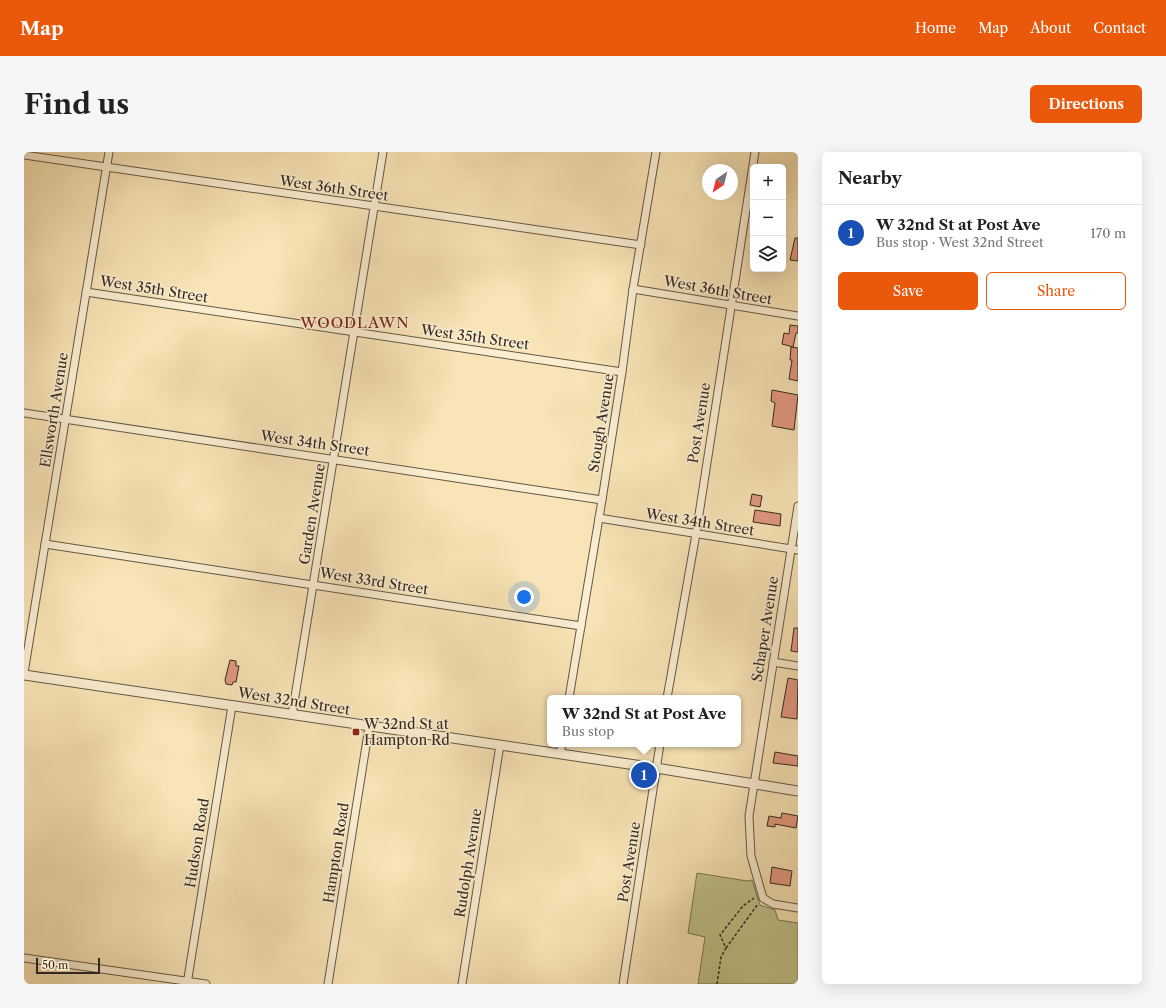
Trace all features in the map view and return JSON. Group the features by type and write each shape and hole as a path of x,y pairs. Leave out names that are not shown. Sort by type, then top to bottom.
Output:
{"street":[{"name":"Ellsworth Avenue","path":"24,674 109,152"},
{"name":"Garden Avenue","path":"292,714 383,152"},
{"name":"Stough Avenue","path":"570,695 602,500 633,289 656,152"},
{"name":"Post Avenue","path":"668,695 696,534 755,152"},
{"name":"West 36th Street","path":"24,155 641,245"},
{"name":"West 36th Street","path":"633,289 798,316"},
{"name":"West 35th Street","path":"86,292 622,372"},
{"name":"West 34th Street","path":"24,413 602,500"},
{"name":"Schaper Avenue","path":"761,901 751,856 749,816 773,662 794,550 798,506"},
{"name":"West 34th Street","path":"599,518 794,550"},
{"name":"West 33rd Street","path":"45,544 581,626"},
{"path":"773,662 798,666"},
{"name":"West 32nd Street","path":"24,674 369,727 656,768 798,791"},
{"name":"Hudson Road","path":"187,983 232,706"},
{"name":"Hampton Road","path":"328,984 369,727"},
{"name":"Rudolph Avenue","path":"462,984 500,746"},
{"path":"560,754 561,747"},
{"name":"Post Avenue","path":"623,984 660,747"},
{"path":"761,901 798,908"},
{"path":"24,958 187,983 206,984"}],"path":[{"path":"726,948 720,935 743,906 754,898"},
{"path":"717,984 721,957 761,901"}],"green space":[{"path":"697,873 747,881 752,880 760,905 775,910 778,920 798,923 798,984 698,984 705,937 688,933"}],"building":[{"path":"795,238 798,238 798,261 790,260"},
{"path":"790,325 798,326 798,333 796,333 793,347 782,344 784,333 789,334"},
{"path":"791,347 798,348 798,381 789,379 792,360 790,360"},
{"path":"772,390 798,395 794,430 772,426 775,403 771,401"},
{"path":"752,494 762,496 760,507 750,505"},
{"path":"755,510 781,514 780,526 753,522"},
{"path":"794,628 798,628 798,652 791,651"},
{"path":"230,660 236,661 236,666 239,666 236,682 233,682 232,685 226,684 225,680"},
{"path":"788,678 798,680 797,719 781,717"},
{"path":"775,752 798,756 798,766 773,763"},
{"path":"782,813 798,816 796,828 775,824 775,827 767,826 769,816 781,818"},
{"path":"772,867 792,871 790,886 770,883"}],"place":[{"name":"W 32nd St at Hampton Rd","path":"356,732"},
{"name":"W 32nd St at Post Ave","path":"644,775"}],"district":[{"name":"WOODLAWN","path":"355,322"}]}
